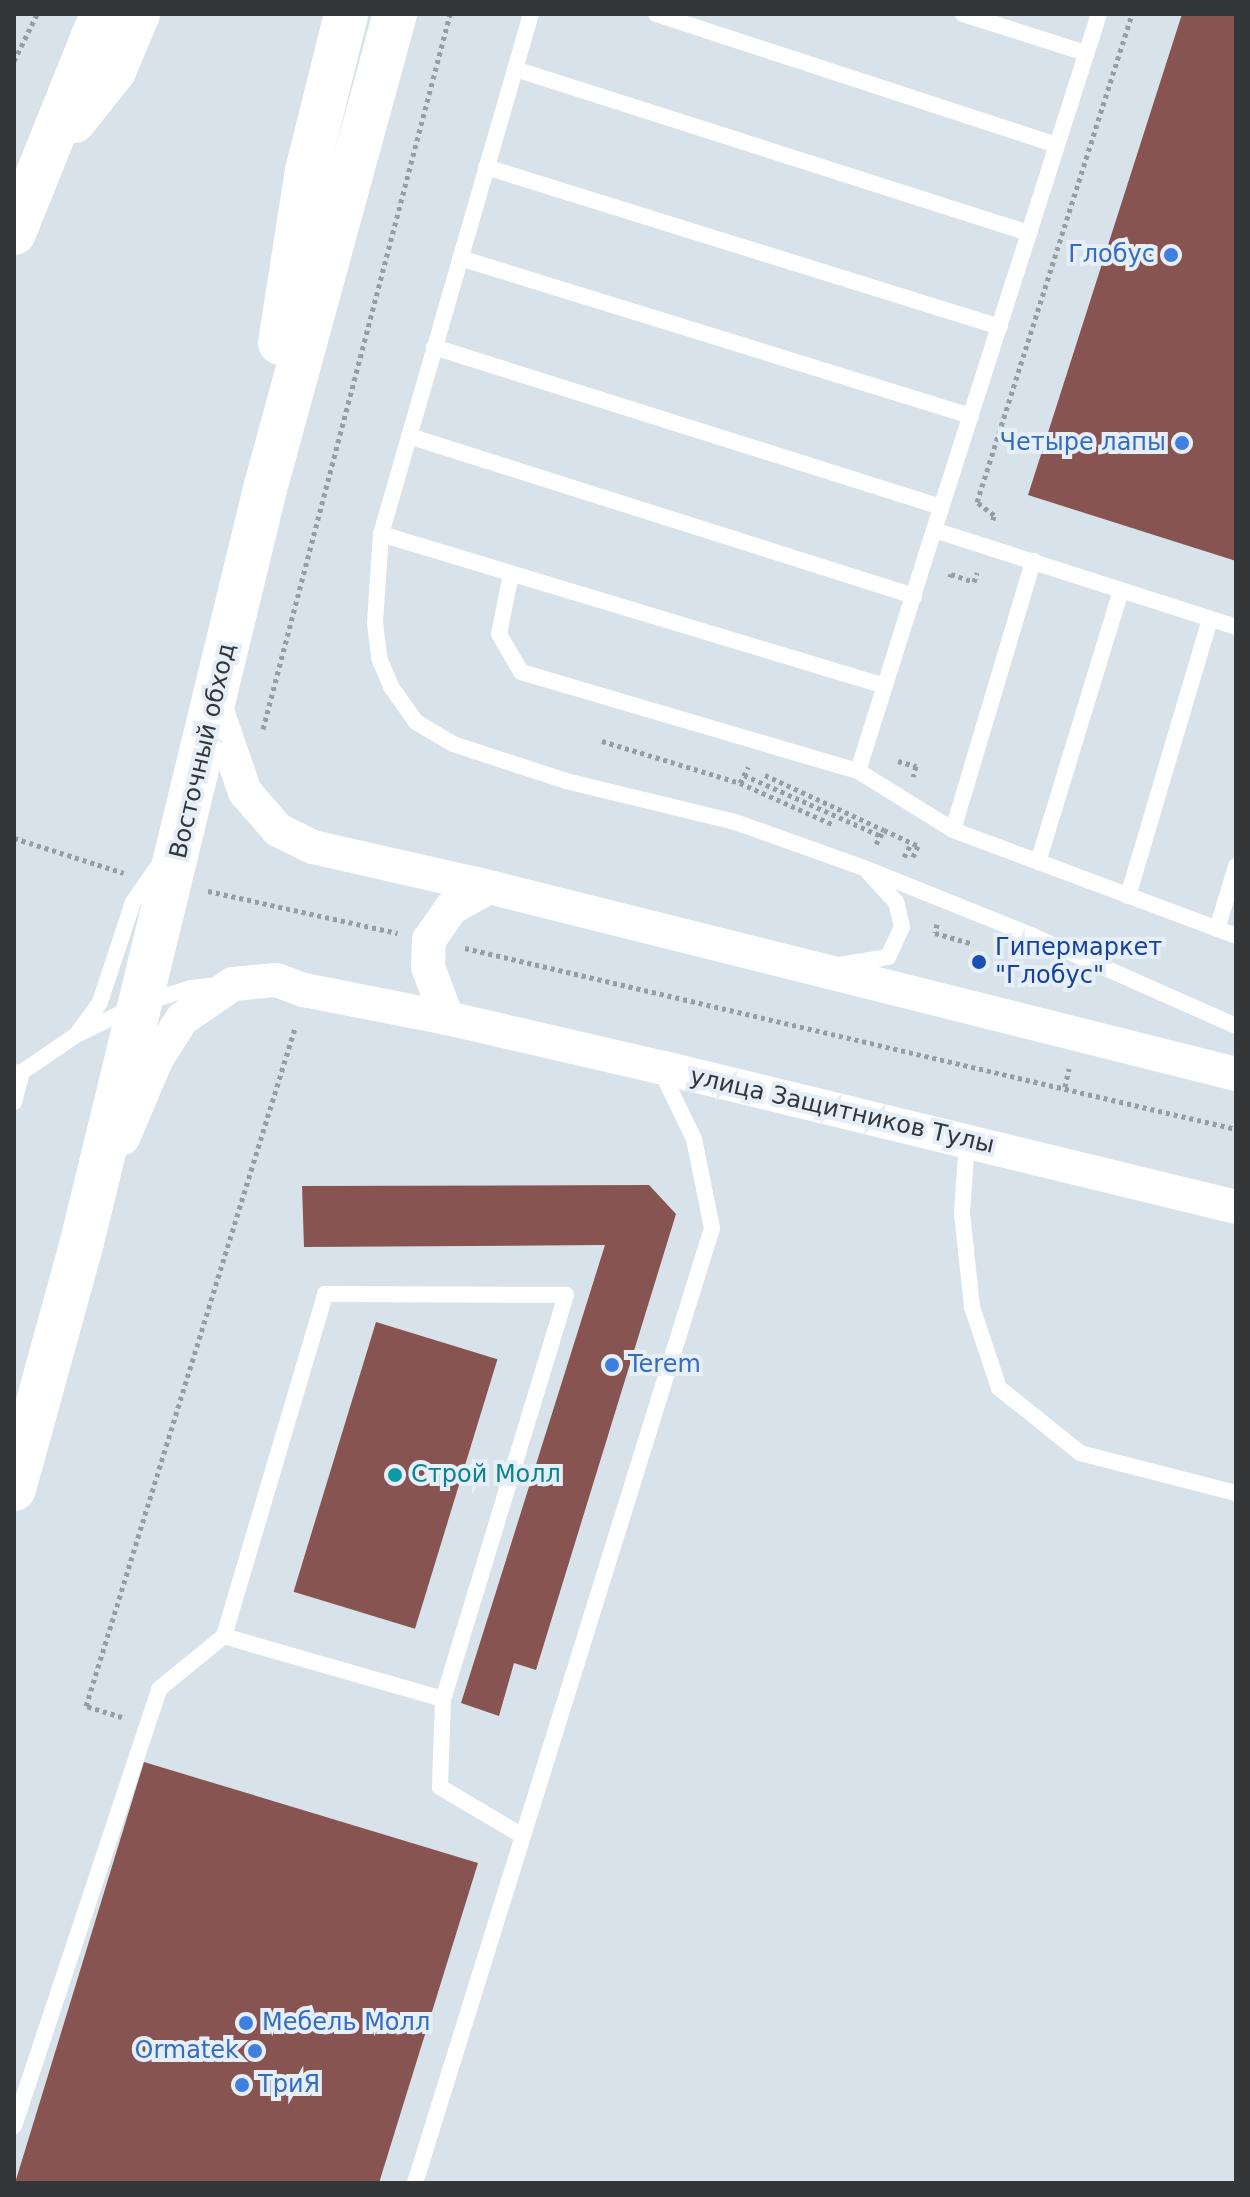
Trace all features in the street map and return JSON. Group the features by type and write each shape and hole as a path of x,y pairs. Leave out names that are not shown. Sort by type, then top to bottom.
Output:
{"main road":[{"path":"14,233 102,14"},
{"path":"48,153 114,71 138,14"},
{"path":"265,489 270,405 307,171 346,14"},
{"name":"Восточный обход","path":"14,1489 82,1242 140,1004 161,880 185,827 265,489 395,14"}],"street":[{"path":"215,705 245,792 278,830 313,847 489,887 1236,1074"},
{"path":"447,1018 428,967 429,940 451,908 489,887"},
{"name":"улица Защитников Тулы","path":"82,1242 157,1058 182,1019 233,984 276,980 304,990 447,1018 660,1067 1236,1207"}],"lane":[{"path":"531,14 381,534 375,623 379,658 392,688 416,722 453,744 566,781 735,822 864,868 1236,1026"},
{"path":"656,14 1056,145"},
{"path":"963,14 1086,53"},
{"path":"858,771 1099,14"},
{"path":"515,69 1029,233"},
{"path":"486,167 1000,327"},
{"path":"460,258 971,416"},
{"path":"434,347 941,507"},
{"path":"409,436 914,596"},
{"path":"934,530 1236,627"},
{"path":"381,534 885,686"},
{"path":"953,830 1033,561"},
{"path":"511,574 499,634 521,672 858,771 953,830 1236,936"},
{"path":"1038,862 1121,590"},
{"path":"1128,896 1210,619"},
{"path":"1217,929 1236,866"},
{"path":"786,963 853,965 888,957 902,927 896,902 864,868"},
{"path":"76,1035 100,1002 133,902 161,880"},
{"path":"14,1102 18,1072 76,1035 140,1004 191,988 233,984"},
{"path":"415,2183 712,1228 694,1139 660,1067"},
{"path":"967,1141 962,1213 972,1307 999,1388 1080,1453 1236,1493"},
{"path":"14,2126 159,1689 224,1636 325,1294 566,1295 443,1699 440,1787 521,1835"},
{"path":"224,1636 443,1699"}],"path":[{"path":"14,61 37,14"},
{"path":"263,736 263,722 450,14"},
{"path":"946,588 951,574 974,582 994,515 977,502 1132,14"},
{"path":"602,741 740,783 848,831"},
{"path":"891,759 916,766 907,801 893,834"},
{"path":"740,783 744,775 911,844"},
{"path":"862,838 877,844 882,833"},
{"path":"14,838 161,880 1236,1129"},
{"path":"917,889 933,914 937,926 935,933 977,945"},
{"path":"147,1725 86,1706 295,1028"},
{"path":"1065,1087 1076,1035"}],"building":[{"name":"Глобус","path":"1182,14 1236,14 1236,561 1028,495"},
{"path":"649,1185 676,1214 536,1670 514,1663 499,1716 461,1703 605,1245 304,1247 302,1186"},
{"name":"Строй Молл","path":"376,1322 497,1359 415,1629 294,1592"},
{"name":"Мебель Молл","path":"144,1762 478,1863 379,2183 15,2183"}],"place":[{"name":"Глобус","path":"1171,255"},
{"name":"Четыре лапы","path":"1182,443"},
{"name":"Гипермаркет \"Глобус\"","path":"979,962"},
{"name":"Terem","path":"612,1365"},
{"name":"Строй Молл","path":"395,1475"},
{"name":"Мебель Молл","path":"246,2023"},
{"name":"Ormatek","path":"255,2051"},
{"name":"ТриЯ","path":"242,2085"}]}
